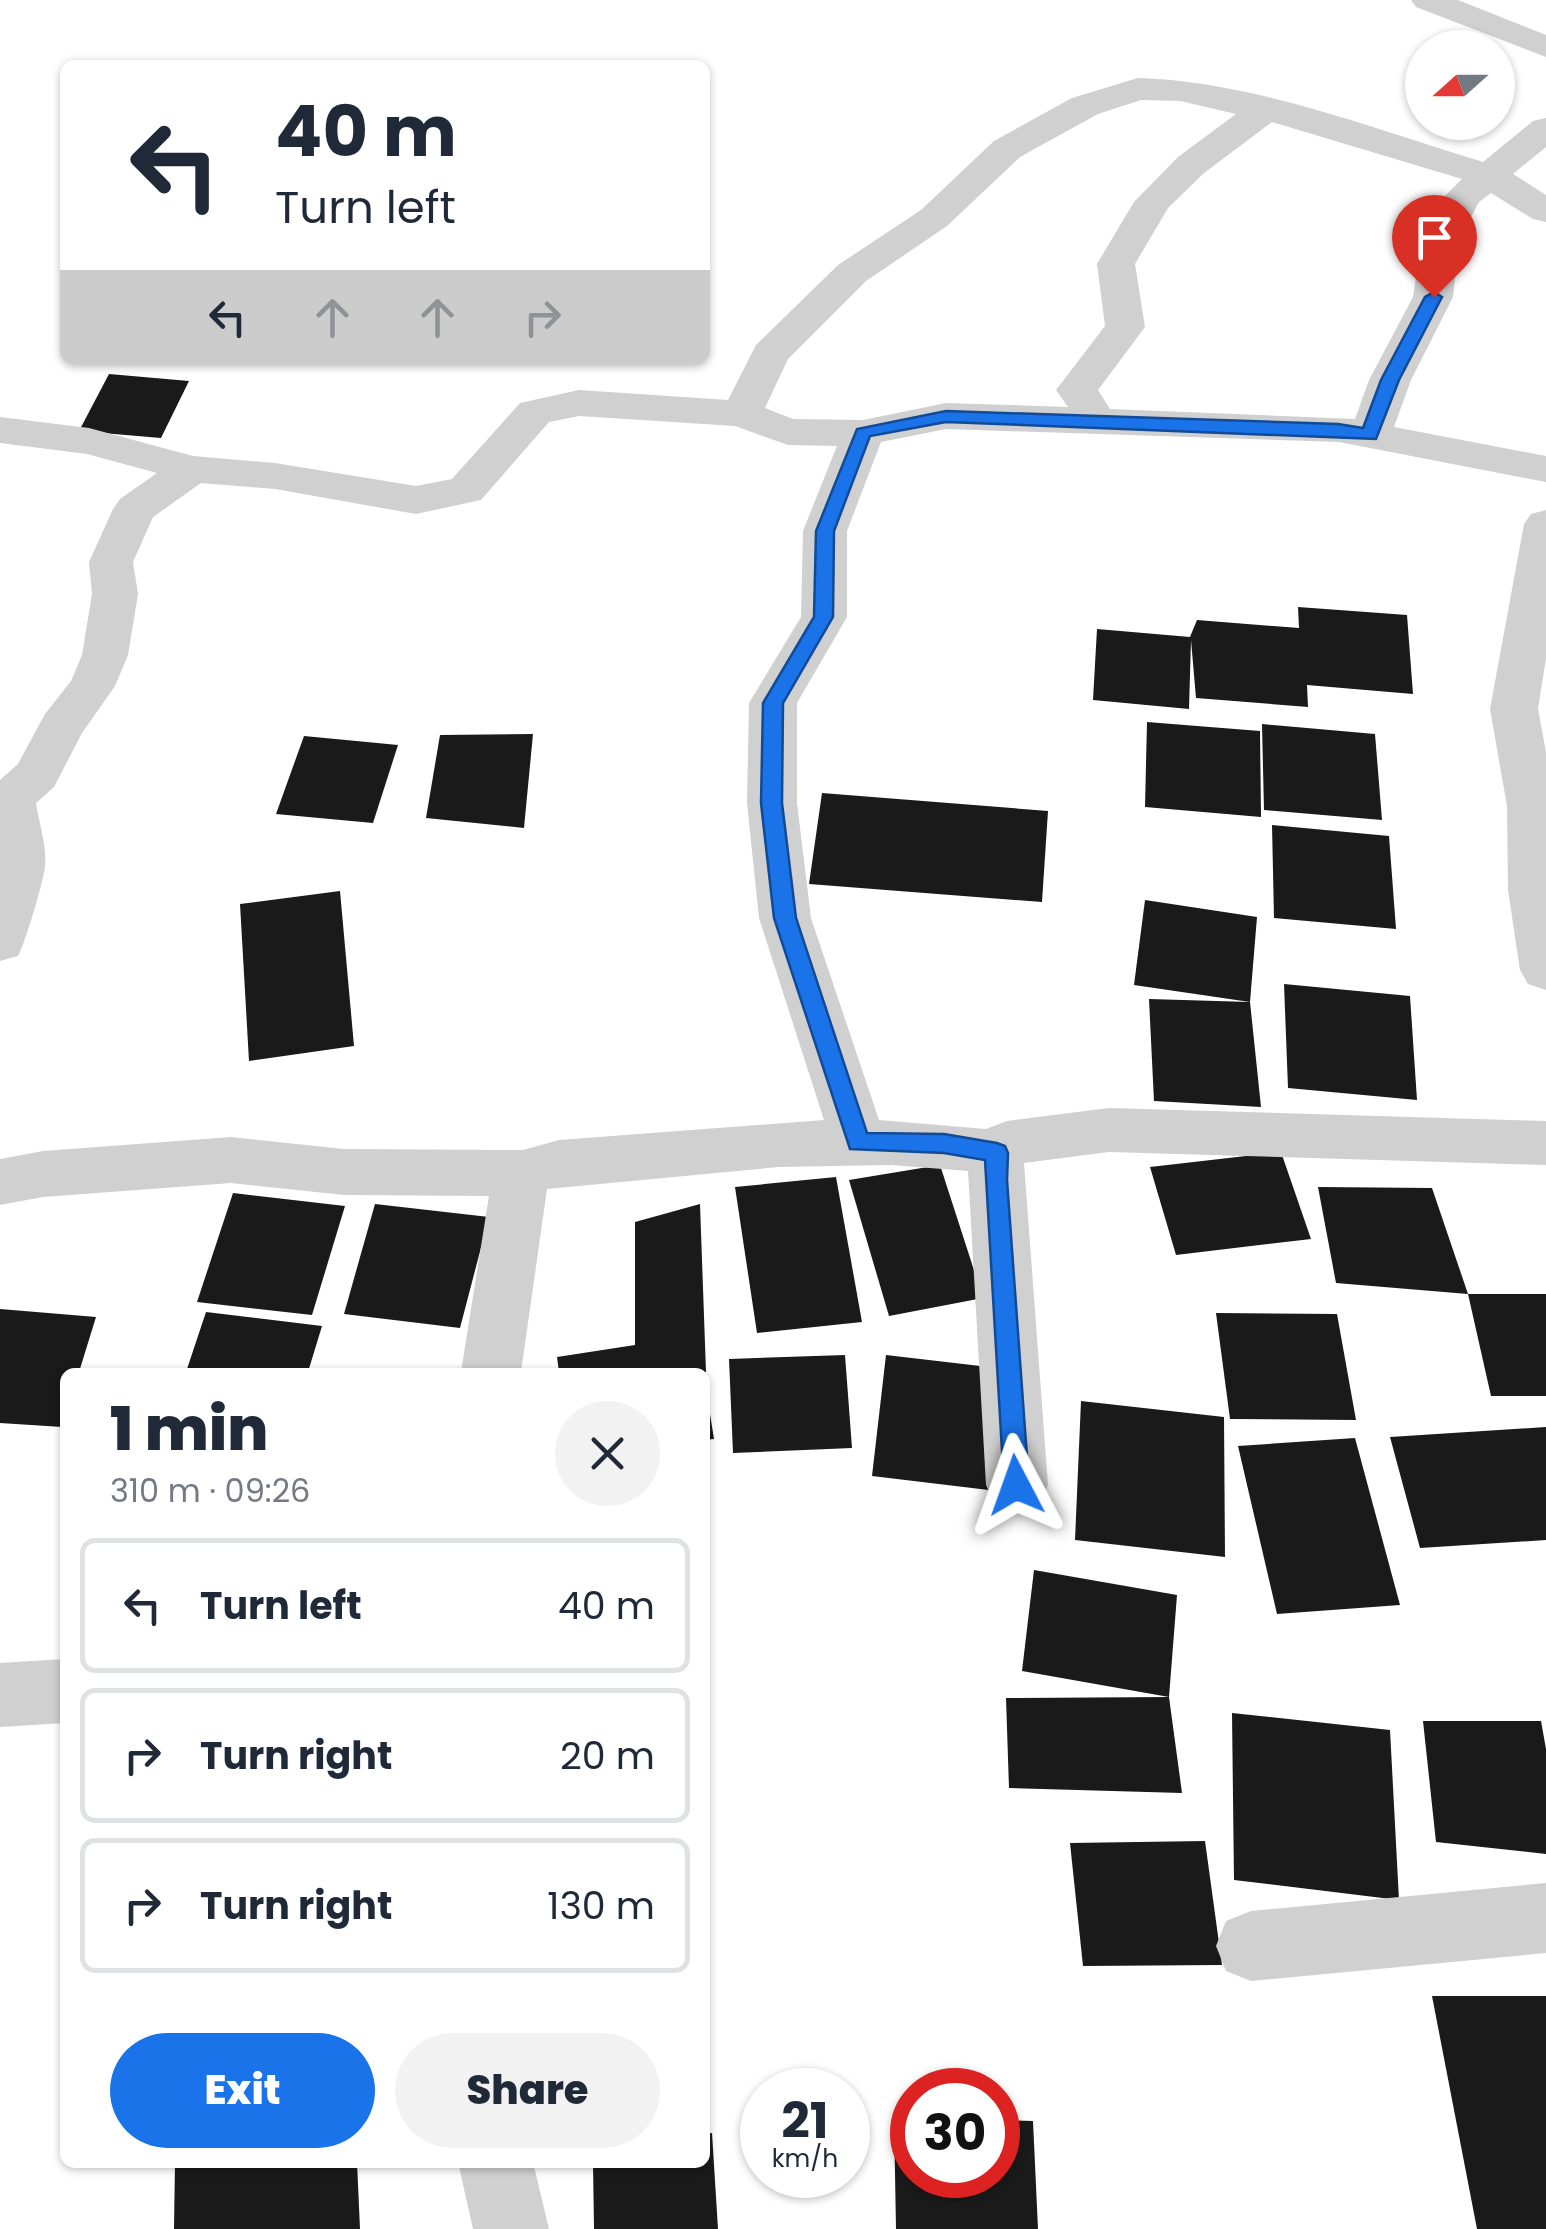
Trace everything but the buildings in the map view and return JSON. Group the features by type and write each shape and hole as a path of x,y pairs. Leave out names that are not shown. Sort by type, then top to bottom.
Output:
{"street":[{"path":"1428,0 1546,47"},
{"path":"742,414 770,354 852,272 934,218 1007,149 1086,106 1138,88 1180,90 1265,110 1490,176 1546,211"},
{"path":"1097,420 1077,390 1125,326 1116,264 1153,202 1191,165 1265,110"},
{"path":"1370,435 1390,380 1434,297 1440,237 1464,196 1546,129"},
{"path":"0,430 89,441 192,469 275,476 416,500 466,490 534,412 579,403 742,414 788,432 863,432 946,416 1338,429 1546,470"},
{"path":"858,1142 785,918 772,803 773,703 824,617 825,531 863,432"},
{"path":"0,942 1,925 20,866 11,798 36,775 62,726 92,686 104,655 114,594 110,562 135,509 192,469"},
{"path":"1546,524 1514,709 1532,806 1533,890 1546,970"},
{"path":"1016,1485 995,1180 997,1153 1007,1143 1109,1130 1546,1142"},
{"path":"0,1182 43,1174 231,1160 344,1172 523,1174 560,1163 858,1142 944,1143 997,1153"},
{"path":"492,1368 514,1207 523,1174"},
{"path":"0,1695 60,1691"},
{"path":"1251,1946 1546,1918"},
{"path":"497,2168 512,2229"}],"route":[{"path":"1016,1485 995,1180 997,1153 944,1143 858,1142 785,918 772,803 773,703 824,617 825,531 863,432 946,416 1338,429 1370,435 1390,380 1434,297"}]}
